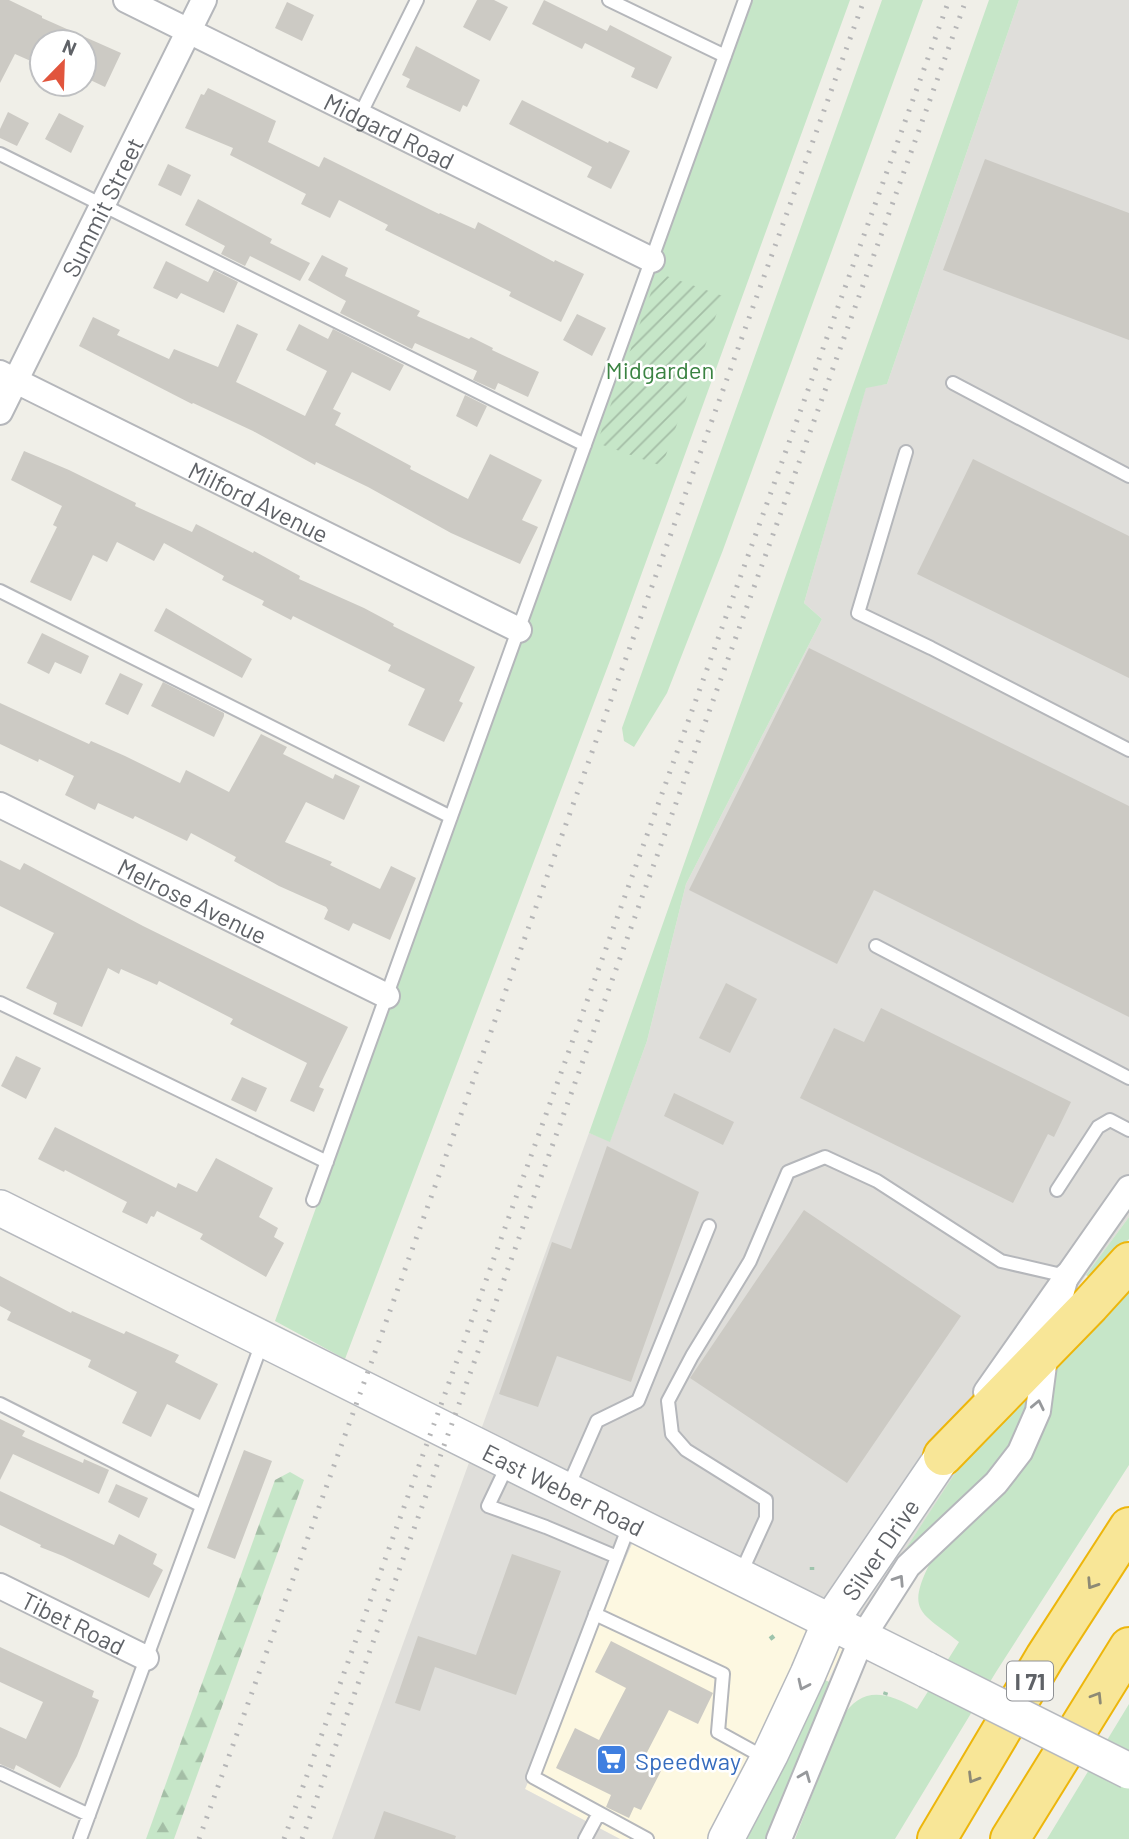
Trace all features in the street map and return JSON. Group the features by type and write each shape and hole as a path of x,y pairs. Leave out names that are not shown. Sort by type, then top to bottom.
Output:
{"highway":[{"path":"943,1456 1129,1262"},
{"name":"I 71","path":"937,1839 1045,1657 1129,1527"},
{"name":"I 71","path":"1010,1839 1129,1647"}],"street":[{"name":"Midgard Road","path":"126,0 652,260"},
{"name":"Summit Street","path":"0,412 8,377 103,205 204,0"},
{"name":"Milford Avenue","path":"8,377 519,630"},
{"name":"Melrose Avenue","path":"0,805 387,996"},
{"name":"Silver Drive","path":"726,1839 768,1760 830,1622 1129,1188"},
{"name":"East Weber Road","path":"0,1208 1129,1771"},
{"name":"Silver Drive","path":"779,1839 862,1638 908,1566 996,1483 1020,1451 1038,1411 1046,1350 1066,1276"},
{"name":"Tibet Road","path":"0,1586 146,1658"}],"lane":[{"path":"360,115 417,0"},
{"path":"609,0 725,56"},
{"path":"313,1200 746,0"},
{"path":"0,154 585,445"},
{"path":"953,383 1129,476"},
{"path":"906,452 858,613 1129,750"},
{"path":"0,591 451,817"},
{"path":"876,946 1129,1078"},
{"path":"0,1003 327,1162"},
{"path":"1057,1190 1098,1127 1110,1120 1129,1130"},
{"path":"739,1577 766,1518 766,1500 686,1450 671,1434 668,1401 750,1261 788,1172 825,1157 877,1181 1001,1261 1066,1276"},
{"path":"566,1490 597,1421 638,1401 709,1226"},
{"path":"80,1839 263,1339"},
{"path":"0,1404 202,1506"},
{"path":"509,1462 488,1506 546,1527 617,1558"},
{"path":"630,1522 533,1777 647,1839"},
{"path":"595,1615 723,1674 718,1732 768,1760"},
{"path":"0,1773 89,1815"},
{"path":"585,1839 599,1813"}],"shaded area":[{"path":"1019,0 1129,0 1129,1217 1086,1275 855,1626 642,1521 525,1789 620,1839 332,1839 589,1133 610,1141 647,1041 686,884 822,619 804,603 866,387 887,384"},
{"path":"642,1521 855,1626 747,1839 620,1839 525,1789"}],"green space":[{"path":"753,0 850,0 611,658 345,1359 275,1321"},
{"path":"882,0 923,0 723,550 667,693 634,747 624,741 622,728"},
{"path":"989,0 1019,0 887,384 866,388 804,603 822,619 686,884 647,1041 610,1142 589,1133"},
{"name":"Midgarden","path":"658,273 723,296 662,466 597,443"},
{"path":"1129,1217 1129,1239 1093,1280 1086,1275"},
{"path":"1129,1282 1129,1465 996,1672 895,1839 795,1839 841,1719 849,1708 866,1696 875,1695 895,1699 917,1709 959,1642 927,1617 918,1601 923,1578 931,1561 1051,1400 1057,1367 1065,1355"},
{"path":"1023,1395 1030,1401 1012,1441 999,1461 960,1505 901,1556 963,1461"},
{"path":"290,1472 304,1480 174,1839 146,1839 275,1480"},
{"path":"825,1680 834,1684 772,1839 747,1839"},
{"path":"1129,1704 1129,1839 1047,1839"}],"building":[{"path":"0,0 9,0 65,28 28,28 28,60 15,54 0,83"},
{"path":"477,0 494,0 508,7 490,41 463,27"},
{"path":"544,0 607,31 610,25 672,57 657,89 631,77 635,68 585,43 582,49 532,24"},
{"path":"287,2 314,15 302,41 275,28"},
{"path":"98,43 121,53 105,87 98,84"},
{"path":"416,46 480,80 467,107 463,105 460,112 406,87 410,79 402,75"},
{"path":"208,88 276,121 268,142 319,167 324,157 439,214 475,229 478,222 554,262 555,260 584,274 561,322 509,296 511,292 385,230 388,225 339,200 330,218 301,204 306,194 230,155 233,148 185,128 201,94 204,95"},
{"path":"522,100 608,143 609,141 630,151 611,189 587,177 592,167 509,124"},
{"path":"8,112 29,123 17,146 0,138 0,129"},
{"path":"59,113 84,126 71,153 45,139"},
{"path":"985,159 1129,213 1129,340 943,270"},
{"path":"168,164 191,175 181,196 158,185"},
{"path":"198,199 272,239 270,243 310,263 300,281 250,256 245,266 221,254 225,246 185,225"},
{"path":"322,255 348,268 345,276 420,311 417,316 469,339 471,337 539,372 528,397 498,383 495,390 473,380 477,371 415,343 412,349 340,313 346,301 308,280"},
{"path":"166,261 208,282 214,270 238,282 224,313 181,293 177,299 153,288"},
{"path":"577,314 606,328 592,356 563,340"},
{"path":"93,317 120,330 117,335 169,359 174,349 218,367 237,324 258,334 236,382 305,416 327,371 286,350 299,324 328,339 333,329 404,365 390,391 352,372 333,409 341,413 335,425 468,499 490,454 542,480 522,520 538,527 520,564 451,533 368,487 316,462 315,465 253,431 192,404 79,346"},
{"path":"465,395 487,406 477,427 456,416"},
{"path":"24,451 69,470 136,503 135,506 192,532 196,524 253,553 254,551 300,576 299,579 364,608 394,624 393,626 475,667 459,701 463,703 444,742 408,725 425,689 388,671 391,665 293,616 291,620 262,605 264,601 222,580 224,576 164,543 154,561 117,542 107,562 93,555 71,601 30,582 57,527 53,525 62,506 11,480"},
{"path":"973,459 1129,536 1129,678 917,574"},
{"path":"166,608 252,659 242,678 154,631"},
{"path":"42,633 89,656 81,674 55,662 49,674 27,663"},
{"path":"809,648 1129,806 1129,1017 874,890 837,964 689,890"},
{"path":"120,673 143,684 128,715 105,704"},
{"path":"163,682 224,713 214,737 151,706"},
{"path":"0,703 89,744 91,741 125,756 180,783 186,770 229,792 261,734 287,747 283,754 333,779 335,774 360,786 344,820 306,802 285,842 332,862 330,865 380,889 391,866 416,878 390,940 353,923 349,931 324,919 328,910 326,907 279,886 234,861 236,857 191,833 187,841 135,816 133,819 98,803 95,810 65,795 74,776 0,744"},
{"path":"0,860 20,870 24,863 143,926 348,1027 319,1087 324,1089 314,1112 290,1101 307,1063 230,1024 233,1019 159,981 157,985 121,969 119,974 108,968 82,1027 53,1014 57,1003 26,988 54,933 0,906"},
{"path":"726,983 757,999 730,1053 699,1038"},
{"path":"881,1008 1071,1102 1054,1137 1048,1134 1013,1203 800,1098 834,1028 864,1042"},
{"path":"16,1056 41,1068 26,1099 1,1086"},
{"path":"242,1077 267,1088 256,1112 231,1100"},
{"path":"674,1093 734,1122 723,1145 664,1116"},
{"path":"55,1127 176,1188 178,1183 197,1192 216,1158 273,1188 259,1217 278,1228 274,1237 284,1243 266,1277 200,1239 203,1234 157,1211 147,1224 122,1212 127,1202 38,1159"},
{"path":"607,1146 699,1192 631,1382 557,1356 538,1407 499,1394 552,1242 571,1249"},
{"path":"804,1210 961,1316 847,1483 690,1378"},
{"path":"0,1276 71,1313 72,1311 124,1334 126,1331 179,1355 175,1362 218,1384 200,1420 167,1404 151,1437 122,1423 137,1392 88,1367 91,1360 7,1320 11,1312 0,1306"},
{"path":"0,1419 25,1431 22,1436 83,1463 84,1459 109,1470 99,1494 13,1454 0,1480"},
{"path":"244,1450 272,1461 235,1559 207,1548"},
{"path":"116,1484 148,1498 139,1518 108,1502"},
{"path":"0,1491 114,1545 119,1534 157,1554 153,1564 163,1570 149,1598 40,1547 41,1545 0,1525"},
{"path":"512,1554 561,1571 516,1695 435,1667 420,1711 395,1703 418,1636 476,1655"},
{"path":"611,1641 713,1693 698,1724 669,1710 642,1762 661,1771 641,1810 634,1807 629,1818 606,1807 611,1795 556,1768 575,1728 599,1740 626,1688 595,1672"},
{"path":"0,1647 94,1691 92,1697 99,1700 77,1756 60,1788 16,1765 14,1770 0,1764 0,1727 26,1739 43,1702 0,1682"},
{"path":"384,1811 456,1836 455,1839 374,1839"}],"railway":[{"path":"199,1839 864,0"},
{"path":"284,1839 949,0"},
{"path":"302,1839 966,0"}],"place":[{"name":"Speedway","path":"612,1760"}]}
